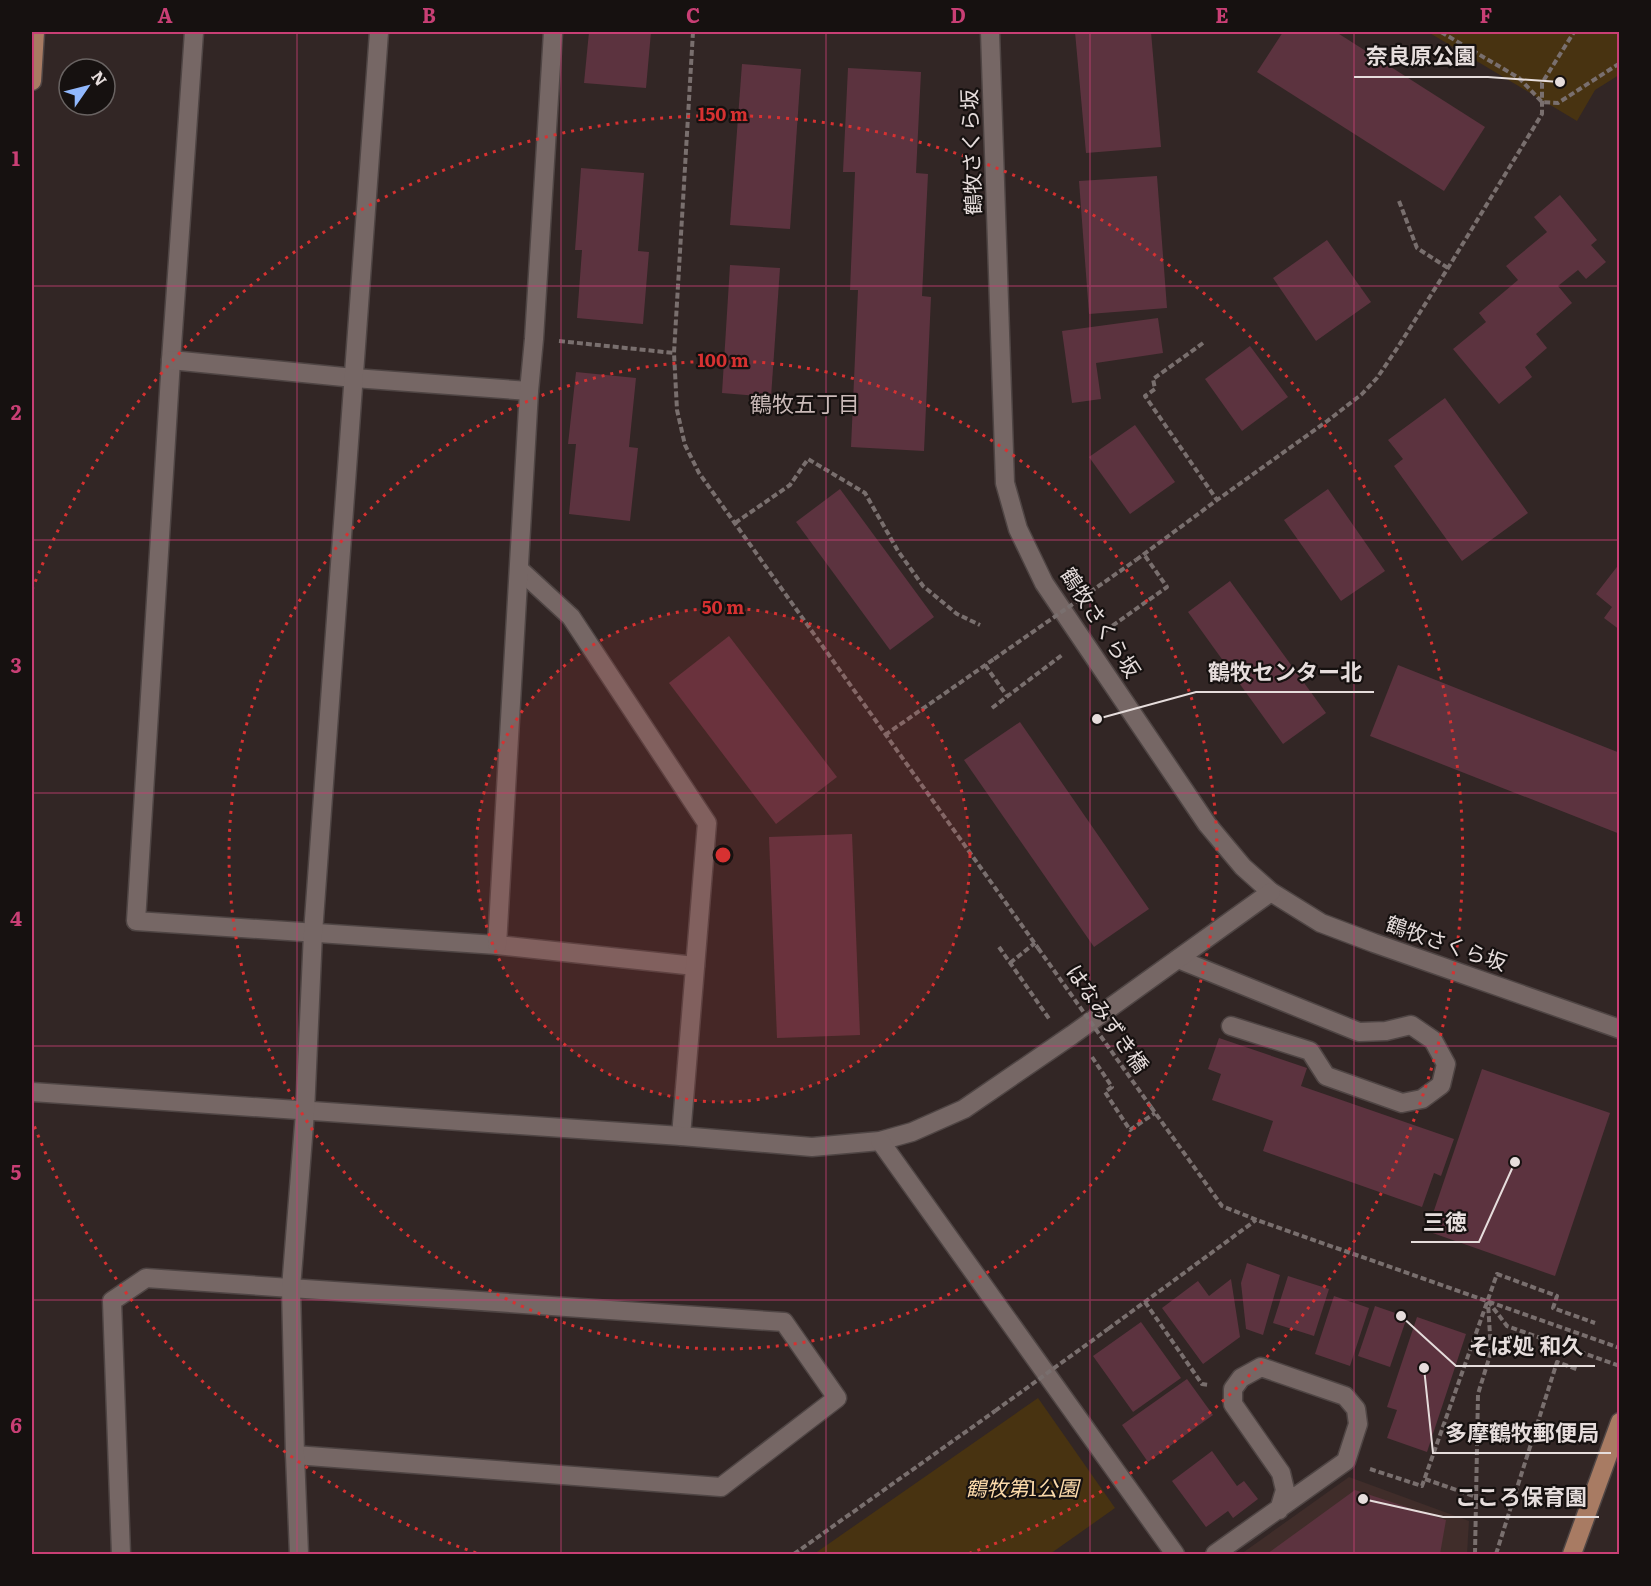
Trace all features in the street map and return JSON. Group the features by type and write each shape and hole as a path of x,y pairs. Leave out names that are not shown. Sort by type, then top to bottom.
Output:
{"main road":[{"path":"32,81 35,32"},
{"path":"1572,1554 1620,1422"}],"street":[{"path":"194,32 136,921 497,945 695,966"},
{"path":"299,1554 291,1288 305,1112 313,933 379,32"},
{"path":"497,945 529,391 553,32"},
{"name":"鶴牧さくら坂","path":"990,32 1005,483 1018,529 1044,583 1207,824 1243,867 1271,892 1321,923 1620,1029"},
{"path":"171,360 354,378 529,391"},
{"path":"520,570 571,617 707,823 681,1136"},
{"path":"32,1092 812,1147 880,1142 912,1132 964,1109 1072,1035 1271,892"},
{"path":"1178,959 1359,1032 1386,1031 1411,1025 1433,1040 1446,1064 1441,1085 1422,1099 1402,1103 1326,1076 1310,1051 1231,1026"},
{"path":"880,1142 1175,1554"},
{"path":"121,1554 112,1301 146,1278 784,1322 837,1398 721,1487 295,1455"},
{"path":"1215,1554 1279,1510 1346,1461 1358,1424 1356,1409 1345,1396 1261,1366 1241,1378 1233,1389 1233,1404 1281,1473 1285,1490 1279,1510"},
{"path":"1279,1470 1292,1478 1317,1482"}],"path":[{"name":"はなみずき橋","path":"693,32 674,353 677,410 686,445 699,473 1222,1206 1620,1348"},
{"path":"1441,32 1519,78 1542,102 1558,103 1620,63"},
{"path":"885,735 1136,560 1362,394 1377,378 1398,347 1542,114 1542,83 1574,32"},
{"path":"1399,201 1417,248 1448,268"},
{"path":"534,339 674,353"},
{"path":"1203,343 1153,379 1155,389 1145,396 1217,500"},
{"path":"735,523 790,485 808,459 865,493 898,551 923,586 957,614 980,625"},
{"path":"1103,632 1167,587 1143,554"},
{"path":"992,708 1065,653"},
{"path":"985,665 1007,696"},
{"path":"1010,963 1035,944"},
{"path":"999,947 1054,1026"},
{"path":"1092,1058 1112,1087 1105,1092 1130,1130 1155,1113"},
{"path":"794,1554 1257,1220"},
{"path":"1346,1461 1422,1486 1497,1274 1557,1296 1553,1308 1595,1323"},
{"path":"1488,1300 1507,1326 1620,1366"},
{"path":"1475,1554 1479,1394 1491,1352 1488,1300"},
{"path":"1145,1302 1202,1384 1233,1389"},
{"path":"1496,1554 1557,1362 1579,1370"},
{"path":"1425,1479 1476,1497"}],"shaded area":[{"path":"1349,1477 1469,1521 1467,1554 1241,1554"}],"green space":[{"path":"1428,32 1619,32 1619,75 1595,90 1577,121"},
{"name":"鶴牧第1公園","path":"1038,1398 1115,1508 1050,1554 814,1554"}],"building":[{"path":"589,32 651,32 646,88 584,83"},
{"path":"1075,32 1151,32 1161,147 1086,153"},
{"path":"1283,32 1336,32 1485,127 1444,191 1257,72"},
{"path":"742,64 801,69 790,229 730,225"},
{"path":"848,68 921,72 916,173 928,174 922,296 931,297 924,451 851,447 858,290 850,290 855,172 843,172"},
{"path":"581,168 644,173 638,251 649,252 643,324 577,318 582,250 575,250"},
{"path":"1157,176 1167,308 1089,314 1079,181"},
{"path":"1560,195 1597,240 1591,245 1606,262 1586,279 1578,270 1558,286 1572,303 1536,334 1547,348 1525,367 1532,377 1499,404 1453,349 1486,322 1479,313 1518,280 1506,266 1547,232 1534,217"},
{"path":"1327,240 1371,302 1316,341 1273,278"},
{"path":"730,265 780,268 771,397 722,393"},
{"path":"1158,318 1163,353 1096,363 1101,399 1072,403 1062,331"},
{"path":"1250,346 1288,397 1242,431 1205,379"},
{"path":"576,372 636,378 629,447 638,448 630,521 569,514 576,444 568,444"},
{"path":"1445,398 1528,513 1462,561 1394,466 1403,459 1388,440"},
{"path":"1135,425 1175,482 1130,514 1089,457"},
{"path":"840,489 934,617 890,650 796,522"},
{"path":"1328,489 1385,571 1341,601 1284,520"},
{"path":"1620,563 1620,630 1604,618 1612,607 1596,594"},
{"path":"1230,581 1326,713 1283,744 1188,612"},
{"path":"729,636 837,777 776,824 669,683"},
{"path":"1398,665 1620,753 1620,834 1370,736"},
{"path":"1020,722 1149,909 1094,947 964,760"},
{"path":"852,834 860,1035 777,1038 769,837"},
{"path":"1219,1038 1307,1068 1301,1086 1454,1139 1441,1176 1434,1173 1422,1207 1263,1151 1273,1121 1212,1100 1221,1074 1208,1069"},
{"path":"1482,1069 1610,1113 1555,1276 1427,1231"},
{"path":"1247,1263 1280,1275 1263,1335 1246,1329 1241,1283"},
{"path":"1288,1276 1329,1289 1314,1336 1273,1323"},
{"path":"1231,1279 1240,1337 1203,1364 1162,1308 1198,1281 1209,1296"},
{"path":"1334,1296 1369,1308 1350,1366 1315,1354"},
{"path":"1375,1306 1407,1317 1390,1367 1358,1356"},
{"path":"1417,1317 1466,1334 1427,1452 1387,1438 1397,1410 1387,1407"},
{"path":"1141,1322 1181,1378 1133,1412 1093,1356"},
{"path":"1187,1379 1213,1415 1148,1462 1122,1425"},
{"path":"1212,1451 1237,1486 1244,1481 1258,1499 1233,1518 1228,1511 1206,1527 1172,1481"},
{"path":"1355,1490 1446,1520 1440,1554 1267,1554"}],"place":[{"name":"奈良原公園","path":"1560,82"},
{"name":"鶴牧センター北","path":"1097,719"},
{"name":"三徳","path":"1515,1162"},
{"name":"そば処 和久","path":"1401,1316"},
{"name":"多摩鶴牧郵便局","path":"1424,1368"},
{"name":"こころ保育園","path":"1363,1499"}],"district":[{"name":"鶴牧五丁目","path":"805,404"}]}
